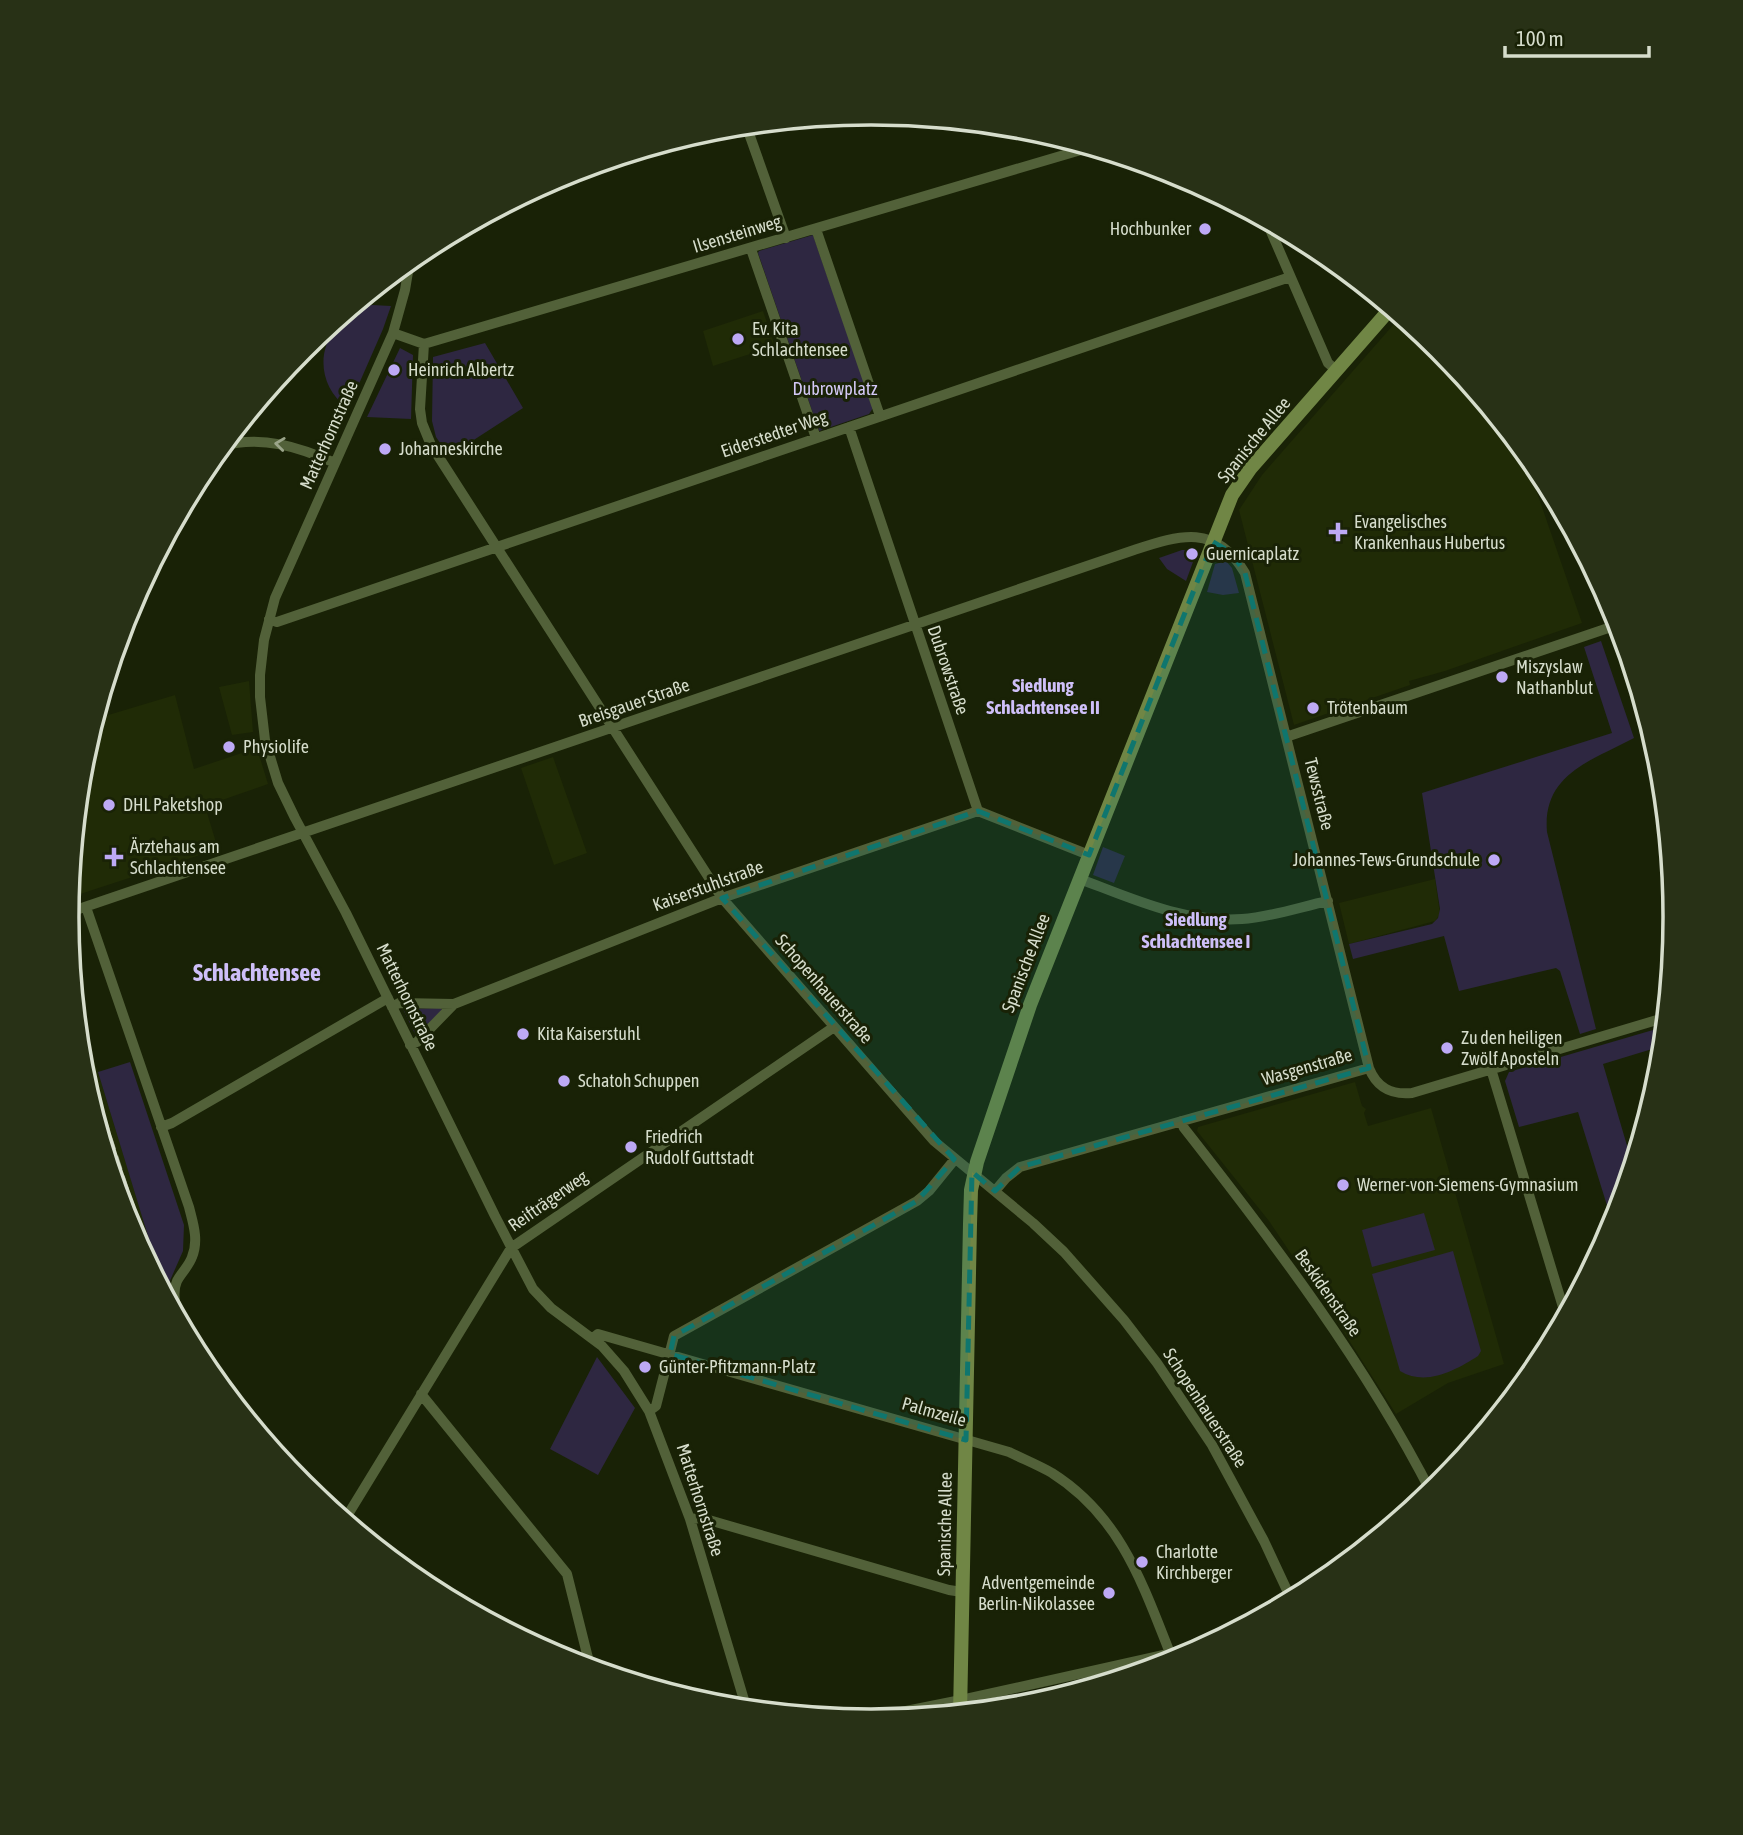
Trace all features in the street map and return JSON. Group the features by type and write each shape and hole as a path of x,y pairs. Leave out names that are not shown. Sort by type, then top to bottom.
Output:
{"main road":[{"name":"Spanische Allee","path":"961,1705 970,1207 986,1133 1030,1005 1225,510 1240,482 1386,314"}],"street":[{"path":"750,135 786,238"},
{"name":"Ilsensteinweg","path":"424,344 1075,152"},
{"path":"817,229 880,416"},
{"path":"1272,233 1328,363 1336,370"},
{"path":"751,249 816,438"},
{"name":"Matterhornstraße","path":"407,275 393,333 275,598 261,663 261,715 268,748 278,783 346,913 533,1289 542,1300 593,1338 624,1371 649,1410 690,1519 744,1699"},
{"name":"Eiderstedter Weg","path":"269,619 277,622 1290,277"},
{"path":"393,333 424,344"},
{"name":"Schopenhauerstraße","path":"424,344 420,409 422,423 431,445 722,898 934,1141 1064,1252 1116,1310 1157,1363 1212,1445 1264,1541 1288,1592"},
{"name":"Dubrowstraße","path":"849,427 978,811"},
{"path":"236,445 262,442 290,445 335,463"},
{"name":"Breisgauer Straße","path":"79,909 1174,537 1187,536 1213,542"},
{"name":"Tewsstraße","path":"1213,542 1232,553 1245,573 1369,1068"},
{"path":"1286,737 1609,628"},
{"path":"978,811 1089,855"},
{"name":"Kaiserstuhlstraße","path":"162,1127 390,1002 454,1004 722,898 978,811"},
{"path":"1080,879 1156,909 1198,917 1251,918 1328,901"},
{"path":"86,907 189,1207 195,1234 192,1258 177,1282 174,1294"},
{"name":"Kaiserstuhlstraße","path":"410,1045 417,1042 454,1004"},
{"name":"Wasgenstraße","path":"995,1191 1020,1167 1369,1068 1380,1085 1392,1092 1404,1093 1657,1023"},
{"name":"Reifträgerweg","path":"349,1514 511,1248 834,1027"},
{"path":"1491,1069 1562,1305"},
{"name":"Beskidenstraße","path":"1181,1121 1255,1218 1323,1314 1385,1412 1426,1484"},
{"path":"649,1410 656,1406 674,1336 917,1200 929,1191 955,1160"},
{"name":"Palmzeile","path":"593,1338 598,1334 1009,1452 1042,1468 1079,1493 1106,1521 1128,1555 1170,1652"},
{"path":"421,1394 567,1574 588,1657"},
{"path":"690,1519 702,1518 962,1592"},
{"path":"979,1702 1159,1656"}],"highlighted area":[{"path":"1213,542 1232,553 1245,573 1369,1068 1020,1167 995,1191 972,1172 966,1440 670,1354 674,1336 917,1201 954,1159 722,898 978,811 1089,855"}],"shaded area":[{"name":"Ev. Kita Schlachtensee","path":"763,311 775,346 713,366 703,331"},
{"name":"Evangelisches Krankenhaus Hubertus","path":"1395,322 1468,395 1531,477 1582,623 1409,681 1410,685 1294,725 1239,510 1262,475"},
{"path":"249,681 253,732 232,735 219,687"},
{"path":"175,695 194,769 257,748 268,784 205,806 218,849 79,894 86,814 105,716"},
{"path":"553,757 587,853 554,865 521,768"},
{"path":"1435,879 1440,914 1435,921 1349,944 1339,903"},
{"path":"91,1052 152,1249 121,1172 106,1123"},
{"path":"1355,1082 1362,1106 1366,1109 1364,1113 1368,1126 1431,1108 1504,1364 1448,1383 1396,1414 1269,1221 1197,1131 1198,1127"}],"green space":[{"name":"Dubrowplatz","path":"813,235 873,408 869,414 819,431 758,253"},
{"path":"372,305 391,306 348,409 335,396 327,381 325,349 329,340"},
{"path":"485,343 523,408 449,456 436,437 432,421 433,357"},
{"path":"400,348 413,355 411,419 367,417"},
{"path":"1188,550 1193,562 1186,581 1167,569 1159,558"},
{"path":"1226,561 1232,568 1239,593 1223,595 1207,592 1215,564"},
{"path":"1601,641 1634,738 1586,763 1561,783 1552,796 1547,832 1596,1029 1580,1034 1560,971 1556,968 1459,991 1444,936 1353,959 1349,944 1432,924 1438,918 1440,909 1422,793 1612,733 1584,647"},
{"path":"1103,847 1125,856 1114,883 1093,875"},
{"path":"441,1008 416,1036 403,1009"},
{"path":"1655,1031 1653,1049 1603,1064 1629,1151 1608,1209 1578,1112 1519,1127 1505,1081 1509,1072"},
{"path":"130,1062 184,1225 183,1251 169,1283 152,1248 98,1072"},
{"path":"1424,1213 1435,1250 1372,1267 1362,1230"},
{"path":"1453,1251 1481,1351 1478,1356 1440,1375 1410,1376 1400,1371 1372,1274"},
{"path":"597,1357 635,1408 598,1475 550,1449"}],"railway":[{"path":"105,1120 132,1201"}],"place":[{"name":"Hochbunker","path":"1205,229"},
{"name":"Ev. Kita Schlachtensee","path":"738,339"},
{"name":"Heinrich Albertz","path":"394,370"},
{"name":"Johanneskirche","path":"385,449"},
{"name":"Evangelisches Krankenhaus Hubertus","path":"1338,532"},
{"name":"Guernicaplatz","path":"1192,554"},
{"name":"Miszyslaw Nathanblut","path":"1502,677"},
{"name":"Trötenbaum","path":"1313,708"},
{"name":"Physiolife","path":"229,747"},
{"name":"DHL Paketshop","path":"109,805"},
{"name":"Ärztehaus am Schlachtensee","path":"114,857"},
{"name":"Johannes-Tews-Grundschule","path":"1494,860"},
{"name":"Kita Kaiserstuhl","path":"523,1034"},
{"name":"Zu den heiligen Zwölf Aposteln","path":"1447,1048"},
{"name":"Schatoh Schuppen","path":"564,1081"},
{"name":"Friedrich Rudolf Guttstadt","path":"631,1147"},
{"name":"Werner-von-Siemens-Gymnasium","path":"1343,1185"},
{"name":"Günter-Pfitzmann-Platz","path":"645,1367"},
{"name":"Charlotte Kirchberger","path":"1142,1562"},
{"name":"Adventgemeinde Berlin-Nikolassee","path":"1109,1593"}],"district":[{"name":"Siedlung Schlachtensee II","path":"1043,696"},
{"name":"Siedlung Schlachtensee I","path":"1196,930"},
{"name":"Schlachtensee","path":"257,973"}]}
